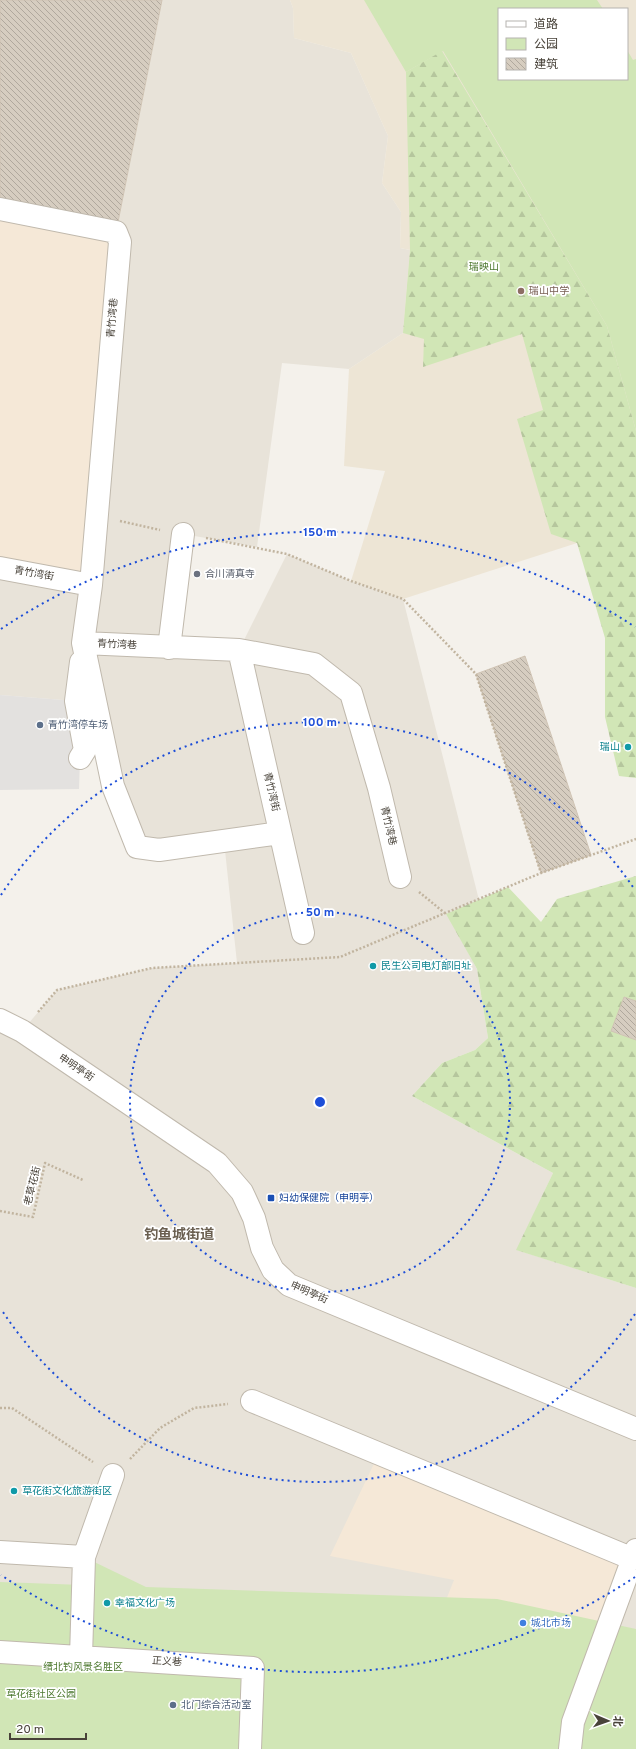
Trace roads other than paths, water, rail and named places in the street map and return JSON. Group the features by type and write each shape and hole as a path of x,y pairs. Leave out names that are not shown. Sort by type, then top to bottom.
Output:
{"street":[{"name":"青竹湾巷","path":"0,209 116,232 120,242 91,585 83,643 239,650 314,664 351,693 379,788 400,877"},
{"path":"169,648 183,534"},
{"name":"青竹湾街","path":"0,568 91,585"},
{"path":"80,758 85,750 76,701 83,643"},
{"path":"83,643 113,786 137,847 159,850 280,833"},
{"name":"青竹湾街","path":"239,650 303,933"},
{"name":"申明亭街","path":"0,1020 22,1031 217,1163 242,1192 254,1218 262,1248 274,1270 288,1285 636,1429"},
{"path":"252,1401 634,1555 573,1722 570,1749"},
{"path":"81,1657 84,1557 113,1475"},
{"path":"0,1552 84,1557"},
{"name":"正义巷","path":"0,1652 253,1668 250,1749"}],"place":[{"name":"瑞山中学","path":"521,291"},
{"name":"合川清真寺","path":"197,574"},
{"name":"青竹湾停车场","path":"40,725"},
{"name":"瑞山","path":"628,747"},
{"name":"民生公司电灯部旧址","path":"373,966"},
{"name":"妇幼保健院（申明亭）","path":"271,1198"},
{"name":"草花街文化旅游街区","path":"14,1491"},
{"name":"幸福文化广场","path":"107,1603"},
{"name":"城北市场","path":"523,1623"},
{"name":"北门综合活动室","path":"173,1705"}],"district":[{"name":"钓鱼城街道","path":"179,1235"}],"park label":[{"name":"瑞映山","path":"484,267"},
{"name":"缙北钓风景名胜区","path":"83,1667"},
{"name":"草花街社区公园","path":"41,1694"}]}
